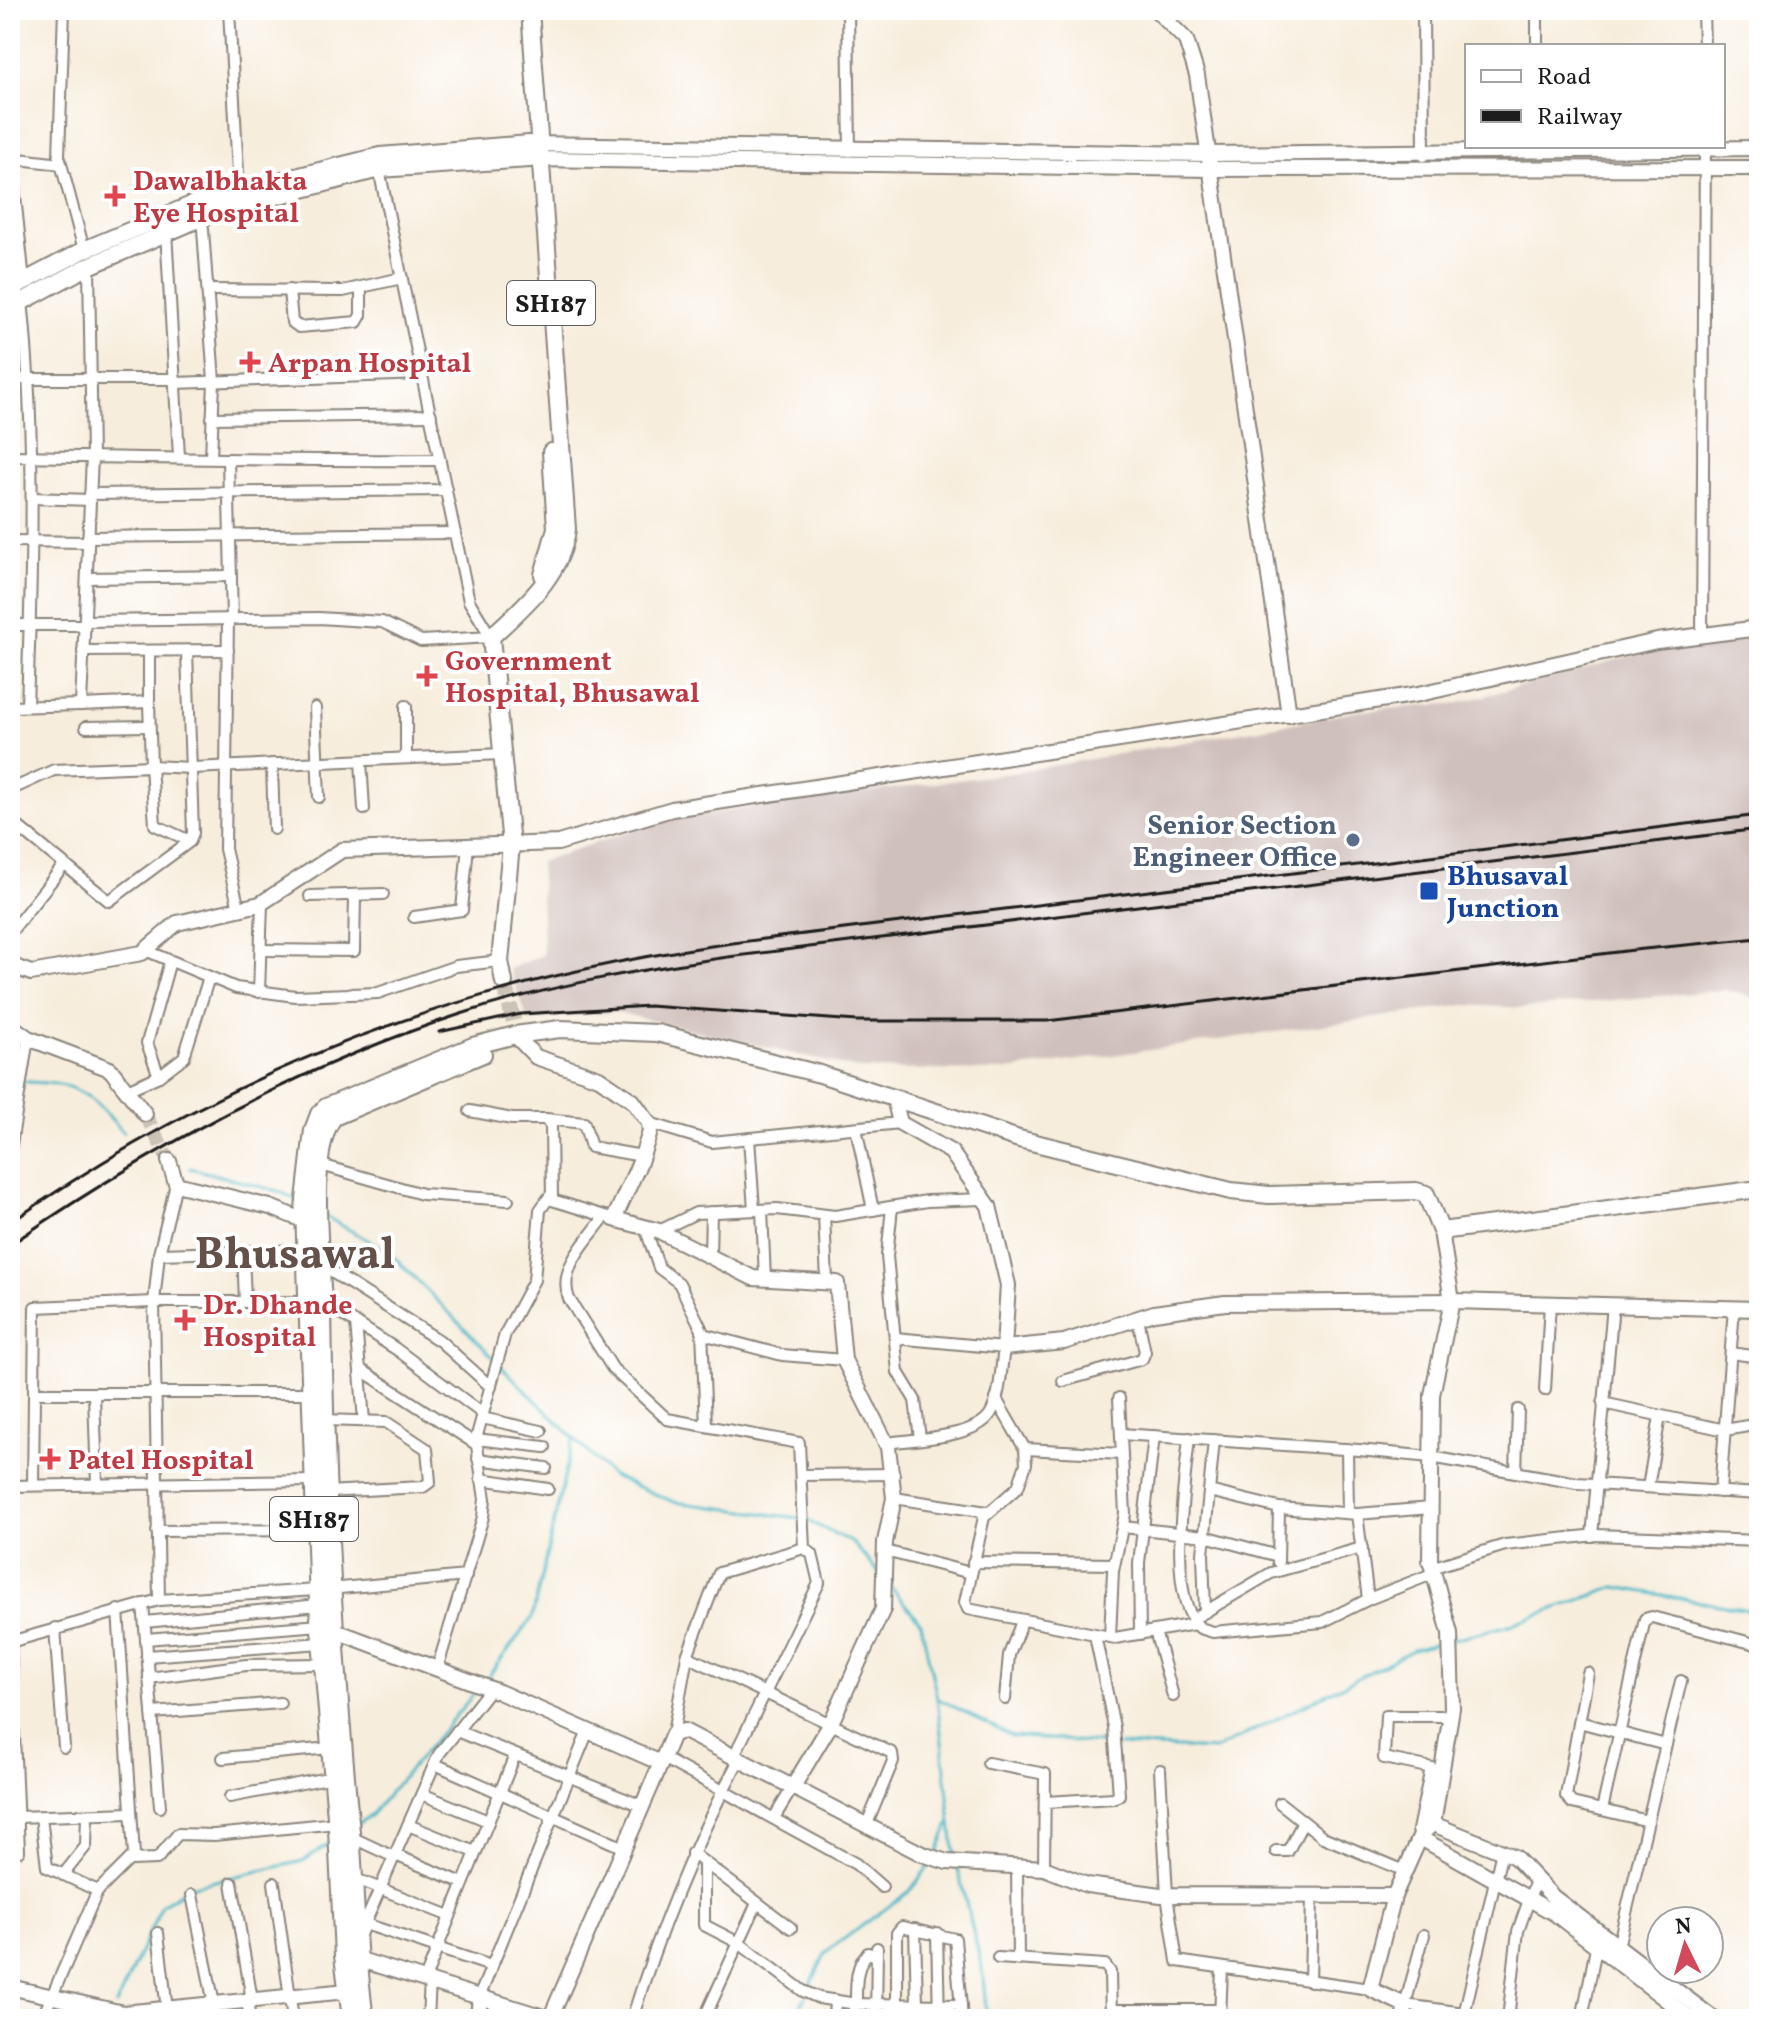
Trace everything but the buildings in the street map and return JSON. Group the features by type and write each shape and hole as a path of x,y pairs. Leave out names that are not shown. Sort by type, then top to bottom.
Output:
{"main road":[{"name":"SH187","path":"520,10 535,152"},
{"name":"SH187","path":"491,637 540,588 556,528 560,499 540,239 530,10"},
{"path":"1156,10 1186,40 1191,52 1289,715"},
{"path":"1725,147 1759,148"},
{"path":"16,294 194,204 380,156 535,152 1209,161 1537,148"},
{"path":"693,155 850,151 1423,170 1706,171 1759,168"},
{"path":"86,258 202,216 379,169 535,152"},
{"path":"10,965 31,973 145,950 177,923 262,903 342,850 558,843 672,809 1419,694 1657,641 1759,628"},
{"path":"491,637 511,845 500,961 504,982"},
{"path":"10,1025 28,1038 100,1062 129,1089 145,1114"},
{"path":"511,1032 560,1029 657,1033 820,1074 1019,1139 1231,1191 1269,1195 1416,1191 1426,1194 1441,1231 1452,1301 1432,1395 1431,1457 1432,1571 1451,1640 1452,1708 1432,1768 1421,1835 1394,1896 1370,1989 1405,2012"},
{"path":"511,1032 536,1057 599,1078 633,1101 649,1123 650,1132 642,1156 609,1217 652,1229 753,1278 837,1283 844,1360 886,1443 894,1474 894,1498 883,1571 883,1609 830,1725 794,1785"},
{"name":"SH187","path":"365,2019 352,1953 344,1831 315,1530 324,1420 316,1301 306,1250 316,1175 315,1123 326,1107 511,1032"},
{"path":"894,1098 900,1123 951,1152 989,1206 1008,1285 1004,1348 1064,1342 1138,1319 1225,1303 1452,1301 1759,1309"},
{"path":"169,1161 176,1184 309,1215"},
{"path":"1441,1231 1759,1189"},
{"name":"SH187","path":"309,1215 321,1265 316,1301 312,1393 322,1595"},
{"path":"326,1628 490,1689 662,1760"},
{"name":"SH187","path":"326,1628 321,1643 333,1777 353,1878 352,1953 347,1991 351,2019"},
{"path":"1421,1835 1433,1823 1443,1716 1450,1690"},
{"path":"352,1953 550,2019 673,1734 684,1731 794,1785 922,1854 947,1862 1044,1868 1087,1885 1167,1895 1394,1896"},
{"path":"1433,1823 1437,1828 1515,1857 1599,1940 1691,2019"},
{"path":"1421,1835 1599,1940 1618,1947 1679,2008 1714,2019"},
{"path":"10,1987 123,2013 167,2014 347,1991"},
{"path":"478,2019 480,1995"}],"street":[{"path":"64,10 61,164 86,258 93,382 81,705"},
{"path":"229,10 239,191"},
{"path":"848,10 850,151"},
{"path":"1423,10 1423,170"},
{"path":"1537,10 1537,44"},
{"path":"1703,10 1704,44"},
{"path":"1537,148 1537,170"},
{"path":"1702,635 1705,148"},
{"path":"27,706 32,542 30,380 16,294 10,158 61,164"},
{"path":"10,625 230,619 382,622 426,641 491,637 469,601 379,169"},
{"path":"202,216 214,381 211,458"},
{"path":"166,231 179,456"},
{"path":"208,290 361,288 402,278"},
{"path":"289,290 292,322 299,327 357,322 361,315 361,288"},
{"path":"10,379 214,381 422,374"},
{"path":"212,418 431,415"},
{"path":"10,456 440,460"},
{"path":"228,459 231,576 225,849 239,909"},
{"path":"32,498 229,491 446,490"},
{"path":"10,541 455,533"},
{"path":"87,578 231,576"},
{"path":"83,651 228,650"},
{"path":"149,651 149,726 155,825 190,841"},
{"path":"10,820 111,901 190,841 193,833 192,768 187,651"},
{"path":"10,707 149,702"},
{"path":"406,706 406,758"},
{"path":"315,708 319,797"},
{"path":"86,727 149,726"},
{"path":"10,790 54,770 151,766 192,768 502,754"},
{"path":"361,761 364,809"},
{"path":"272,764 274,829"},
{"path":"414,917 462,910 468,845"},
{"path":"10,933 64,865"},
{"path":"310,896 383,894"},
{"path":"262,950 354,951 355,896"},
{"path":"259,992 262,903"},
{"path":"145,950 236,988 295,996 371,994 456,966 500,961"},
{"path":"159,1076 147,1043 170,961"},
{"path":"129,1089 159,1076 185,1055 209,977"},
{"path":"10,1151 28,1038"},
{"path":"470,1111 512,1119 584,1123 591,1147 642,1156"},
{"path":"437,1669 483,1517 476,1441 482,1416 505,1334 534,1280 540,1210 550,1196 551,1126 546,1119"},
{"path":"649,1123 708,1142 900,1123"},
{"path":"856,1128 873,1210"},
{"path":"749,1138 765,1279"},
{"path":"316,1175 422,1194 508,1200"},
{"path":"159,1600 154,1302 159,1254 176,1184"},
{"path":"550,1196 556,1202 609,1217 568,1270 565,1286 569,1299 608,1363 661,1415 672,1421 796,1441 801,1446 804,1548"},
{"path":"706,1426 703,1334 679,1283 659,1268 652,1229 686,1215 711,1212 758,1210 824,1215 927,1201 984,1199"},
{"path":"892,1207 887,1256 899,1377 915,1400 920,1438"},
{"path":"710,1256 711,1212"},
{"path":"824,1215 827,1282"},
{"path":"159,1254 306,1250"},
{"path":"243,1252 245,1301"},
{"path":"321,1265 440,1341 492,1384"},
{"path":"33,1485 35,1307 154,1302 316,1301 356,1323 482,1416 541,1431"},
{"path":"1545,1390 1550,1303"},
{"path":"1592,1536 1613,1305"},
{"path":"1720,1492 1734,1308"},
{"path":"1063,1381 1142,1359 1145,1352 1138,1319"},
{"path":"356,1323 364,1421"},
{"path":"703,1334 782,1355 844,1360"},
{"path":"886,1443 979,1426 992,1413 1004,1348 895,1338"},
{"path":"1731,1353 1759,1357"},
{"path":"360,1369 476,1441 545,1447"},
{"path":"34,1393 312,1393"},
{"path":"94,1394 97,1484"},
{"path":"1110,1637 1114,1564 1123,1527 1119,1398"},
{"path":"996,1399 1025,1449 1025,1472 1018,1487 987,1512 965,1602 968,1609 1095,1635 1140,1634 1194,1621 1278,1570 1362,1548"},
{"path":"1603,1403 1725,1430 1759,1424"},
{"path":"1516,1472 1518,1410"},
{"path":"1648,1487 1660,1416"},
{"path":"10,1486 156,1482 319,1487 429,1485 427,1449 391,1424 324,1420"},
{"path":"1121,1434 1347,1449 1431,1457 1596,1484 1759,1494"},
{"path":"1140,1634 1139,1570 1154,1436"},
{"path":"1189,1438 1178,1558 1194,1621 1213,1632 1319,1623 1432,1571 1505,1545 1592,1536 1759,1541"},
{"path":"1205,1612 1205,1536 1214,1440"},
{"path":"1025,1449 1122,1454"},
{"path":"1347,1449 1353,1514 1362,1548 1368,1599"},
{"path":"478,1459 546,1468"},
{"path":"802,1475 894,1474"},
{"path":"481,1479 548,1489"},
{"path":"1209,1491 1279,1508 1353,1514 1431,1508"},
{"path":"894,1498 987,1512"},
{"path":"1278,1570 1279,1508"},
{"path":"1123,1527 1205,1536 1278,1556"},
{"path":"157,1531 315,1530"},
{"path":"673,1734 687,1656 719,1573 804,1548"},
{"path":"632,2019 657,1939 692,1853 819,1583 812,1554 804,1548"},
{"path":"885,1551 972,1568 1114,1564"},
{"path":"145,1622 466,1576"},
{"path":"19,1851 10,1642 159,1600 322,1595"},
{"path":"143,1604 160,1807"},
{"path":"118,1610 132,1860"},
{"path":"1602,1810 1644,1622 1648,1617 1759,1645"},
{"path":"1005,1699 1009,1655 1022,1621"},
{"path":"55,1628 64,1747"},
{"path":"146,1639 326,1628"},
{"path":"1155,1631 1173,1696"},
{"path":"1046,1802 1117,1797 1114,1727 1095,1635"},
{"path":"147,1656 321,1643"},
{"path":"687,1656 892,1753 893,1761 867,1824"},
{"path":"149,1678 240,1666 323,1664"},
{"path":"1588,1673 1566,1796 1572,1803 1648,1821"},
{"path":"1618,1947 1681,1681"},
{"path":"352,1953 435,1764 490,1689"},
{"path":"152,1713 280,1703"},
{"path":"1432,1768 1384,1758 1386,1716 1443,1716"},
{"path":"1579,1722 1666,1745"},
{"path":"457,1731 642,1806"},
{"path":"480,1995 588,1731"},
{"path":"223,1758 330,1748"},
{"path":"428,2019 427,1979 437,1947 515,1755"},
{"path":"662,1760 856,1864 882,1887"},
{"path":"988,1763 1043,1772 1046,1777 1044,1868"},
{"path":"435,1764 624,1848"},
{"path":"1160,1770 1167,1895 1177,1961 1370,1989"},
{"path":"230,1797 333,1777"},
{"path":"774,1818 794,1785"},
{"path":"422,1794 488,1821"},
{"path":"1280,1803 1332,1841 1405,1871"},
{"path":"17,1817 131,1813"},
{"path":"63,1875 86,1846 87,1815"},
{"path":"41,1817 44,1862 63,1875 98,1891"},
{"path":"1276,1851 1288,1851 1303,1822"},
{"path":"408,1825 475,1852"},
{"path":"42,2019 98,1891 132,1860 157,1859 178,1834 344,1831 395,1856 463,1883"},
{"path":"1424,1935 1405,2012 1463,2016 1502,1851"},
{"path":"692,1853 791,1928"},
{"path":"704,1863 702,1922 739,1943 803,1991 817,1997 855,2004 961,2005"},
{"path":"1017,1865 1018,1960"},
{"path":"353,1878 450,1916"},
{"path":"1508,2019 1518,1931 1536,1880"},
{"path":"232,1883 250,2019"},
{"path":"274,1883 293,2019"},
{"path":"192,1895 211,2009"},
{"path":"1310,1981 1312,1896"},
{"path":"704,2019 757,1903"},
{"path":"365,1924 491,1966"},
{"path":"897,2019 897,1933 902,1927 952,1937 957,1942 962,2019"},
{"path":"915,1929 919,2019"},
{"path":"158,1933 167,2014"},
{"path":"937,1933 939,2019"},
{"path":"1582,2019 1599,1940"},
{"path":"854,2019 856,1982 863,1957 877,1952 876,2019"},
{"path":"998,1958 1108,1967 1111,2015 1220,2014 1222,1968"},
{"path":"834,2019 835,2000"}],"shaded area":[{"path":"1759,635 1759,999 1725,990 1525,1008 1465,1005 1001,1071 858,1069 616,1012 528,1020 509,969 543,955 540,862 667,818 1012,773 1360,711 1459,703 1677,643"}],"waterway":[{"path":"10,1081 49,1083 75,1089 97,1104 123,1132"},
{"path":"190,1168 281,1192 299,1202"},
{"path":"323,1215 389,1252 494,1358"},
{"path":"499,1364 612,1476 674,1502 799,1518"},
{"path":"484,1682 532,1618 573,1439"},
{"path":"806,1520 853,1543 879,1573"},
{"path":"889,1585 921,1623 937,1698 955,1859"},
{"path":"1453,1639 1506,1626 1616,1587 1759,1612"},
{"path":"1119,1745 1215,1750 1413,1650 1446,1641"},
{"path":"356,1825 371,1815 479,1688"},
{"path":"937,1698 1012,1736 1112,1744"},
{"path":"937,1854 949,1824"},
{"path":"116,2005 162,1905 189,1887 303,1861 330,1843"},
{"path":"808,1990 826,1952 910,1891 931,1863"},
{"path":"957,1866 982,1967 987,2019"},
{"path":"795,2019 805,1997"}],"tunnel":[{"path":"504,982 514,1023"},
{"path":"145,1114 169,1161"}],"railway":[{"path":"10,1223 94,1168 180,1118 268,1075 358,1037 450,1005 544,979 641,958 740,942 1759,815"},
{"path":"10,1245 171,1143 284,1085 401,1035 493,1004 560,987 728,957 1759,829"},
{"path":"439,1032 521,1014 649,1006 857,1021 1047,1021 1634,950 1759,938"}],"place":[{"name":"Dawalbhakta Eye Hospital","path":"115,196"},
{"name":"Arpan Hospital","path":"250,362"},
{"name":"Government Hospital, Bhusawal","path":"427,676"},
{"name":"Senior Section Engineer Office","path":"1353,840"},
{"name":"Bhusaval Junction","path":"1429,891"},
{"name":"Dr. Dhande Hospital","path":"185,1320"},
{"name":"Patel Hospital","path":"50,1459"}],"district":[{"name":"Bhusawal","path":"295,1253"}]}
